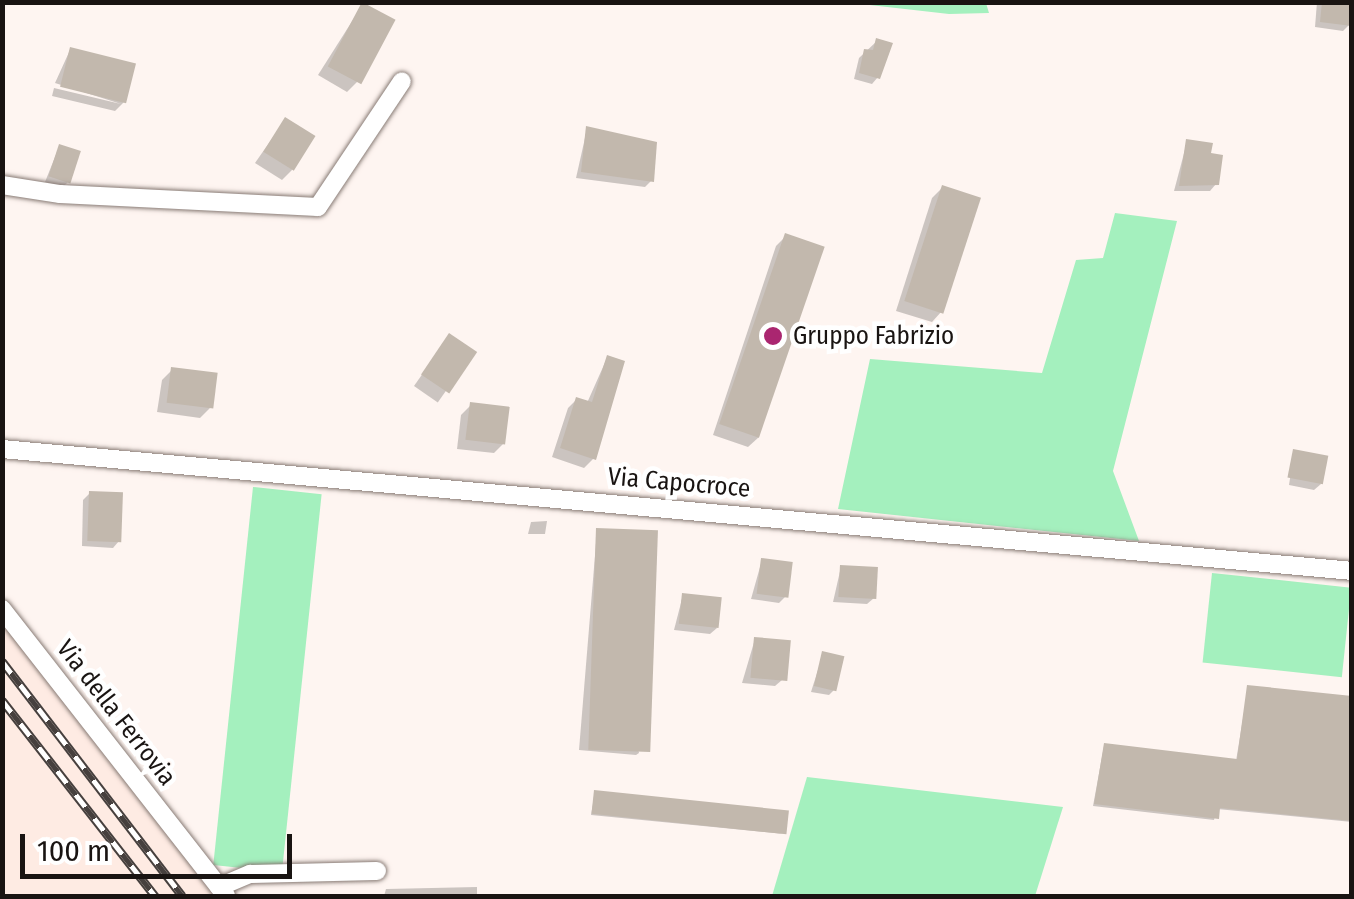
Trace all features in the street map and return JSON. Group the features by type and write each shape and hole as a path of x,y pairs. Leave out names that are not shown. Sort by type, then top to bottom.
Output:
{"street":[{"path":"2,185 60,194 318,207 402,81"},
{"name":"Via Capocroce","path":"2,449 1352,571"},
{"name":"Via della Ferrovia","path":"2,609 223,892"},
{"path":"223,892 250,874 377,871"}],"shaded area":[{"path":"2,618 136,790 214,896 3,895"}],"green space":[{"path":"852,3 986,3 989,13 949,14"},
{"path":"1115,213 1177,221 1113,471 1139,541 838,509 870,359 1042,373 1076,260 1103,258"},
{"path":"253,487 322,494 282,872 213,865"},
{"path":"1212,573 1351,588 1342,677 1203,663"},
{"path":"807,777 1063,807 1035,896 772,896"}],"building":[{"path":"362,2 396,20 361,84 328,66"},
{"path":"1322,2 1352,2 1352,26 1320,22"},
{"path":"876,38 893,43 880,79 859,73 864,49 873,50"},
{"path":"70,47 136,63 126,103 60,87"},
{"path":"285,117 316,136 294,171 263,152"},
{"path":"586,126 657,142 654,182 581,172"},
{"path":"1186,139 1213,143 1211,153 1223,155 1219,185 1179,186"},
{"path":"59,144 81,151 70,183 48,176"},
{"path":"942,185 981,198 943,314 904,301"},
{"name":"Gruppo Fabrizio","path":"785,233 825,247 759,438 719,424"},
{"path":"449,333 477,352 449,393 421,374"},
{"path":"607,355 625,361 596,460 560,448 576,397 592,402"},
{"path":"171,367 218,373 213,408 167,403"},
{"path":"470,402 510,407 505,445 465,440"},
{"path":"1293,449 1328,456 1323,484 1287,477"},
{"path":"89,491 123,492 121,542 87,541"},
{"path":"596,528 658,530 650,752 588,750"},
{"path":"761,558 793,562 788,598 757,594"},
{"path":"840,565 878,567 876,599 838,597"},
{"path":"682,593 722,597 719,628 679,624"},
{"path":"754,637 791,640 787,681 750,678"},
{"path":"822,651 844,656 836,691 814,686"},
{"path":"1247,685 1352,696 1352,821 1220,808 1219,819 1094,804 1104,743 1237,759"},
{"path":"594,790 789,810 786,834 591,814"}],"railway":[{"path":"2,661 182,896"},
{"path":"2,700 155,896"}],"place":[{"name":"Gruppo Fabrizio","path":"773,336"}]}
